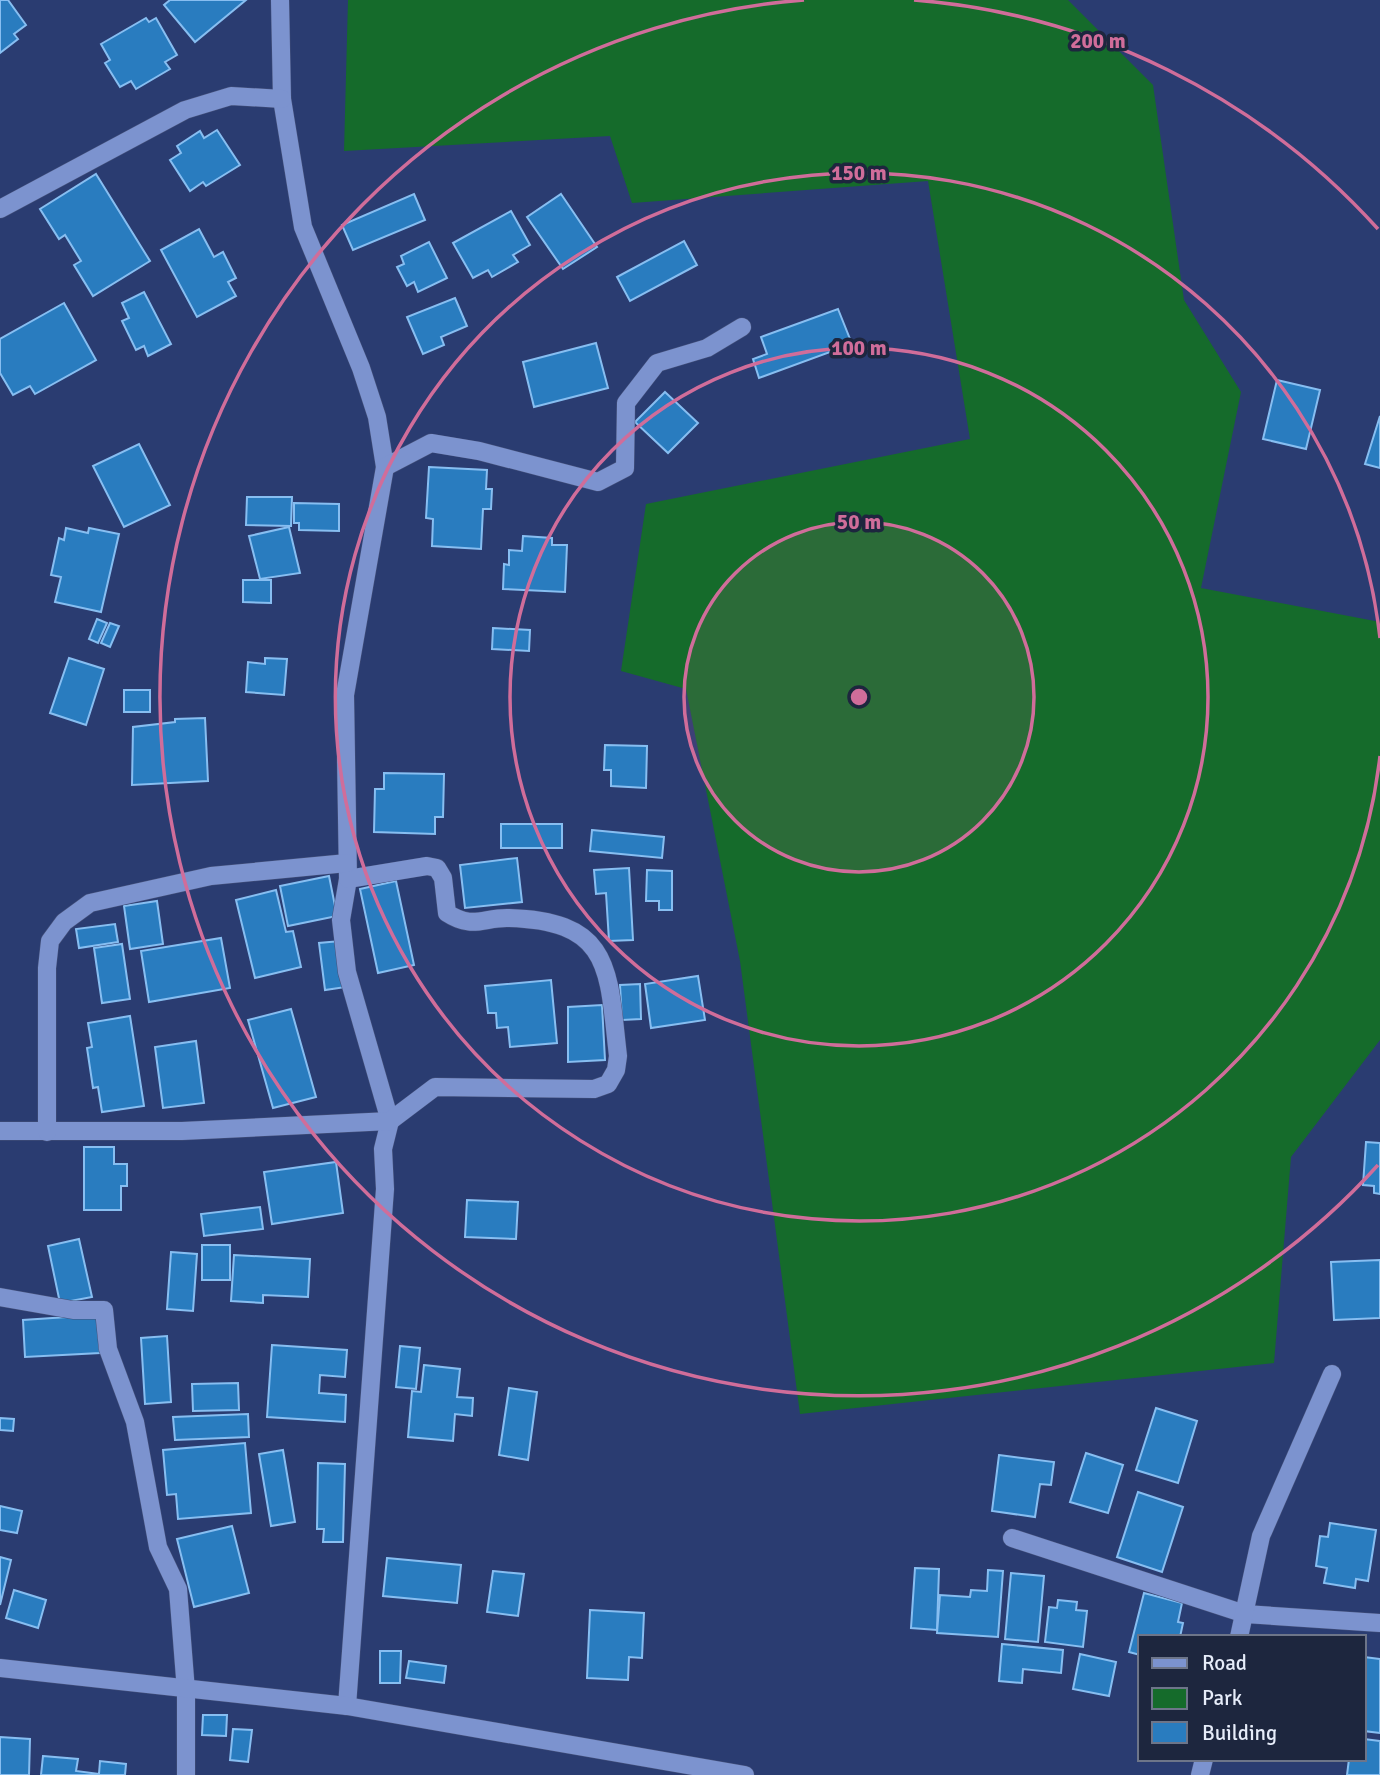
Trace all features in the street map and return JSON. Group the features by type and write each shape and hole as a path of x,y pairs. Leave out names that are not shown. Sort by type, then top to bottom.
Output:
{"street":[{"path":"280,0 282,99 303,227 361,368 377,417 385,467 345,695 347,871 341,920 347,972 390,1121 383,1149 385,1189 347,1706"},
{"path":"0,209 185,110 231,96 282,99"},
{"path":"385,467 431,443 480,451 598,482 625,468 626,404 657,363 707,348 742,327"},
{"path":"0,1131 47,1132 182,1131 390,1121 435,1087 570,1091 594,1089 608,1084 616,1070 618,1056 608,974 597,949 585,937 545,921 506,918 478,924 456,919 447,913 443,878 437,868 427,866 211,876 89,903 64,922 50,941 47,968 47,1132"},
{"path":"0,1297 73,1310 104,1310 108,1349 135,1422 158,1547 178,1589 186,1691 186,1775"},
{"path":"1240,1635 1261,1536 1332,1374"},
{"path":"1012,1538 1245,1614 1380,1623"},
{"path":"0,1668 186,1691 347,1706 641,1766 745,1775"}],"green space":[{"path":"348,0 1068,0 1153,85 1184,300 1241,392 1201,588 1380,622 1380,1040 1291,1157 1274,1363 800,1414 740,961 686,689 621,671 646,504 970,439 928,181 632,203 610,136 344,151"}],"building":[{"path":"0,0 8,0 26,25 14,34 18,39 0,53"},
{"path":"170,0 246,0 195,42 164,5"},
{"path":"146,18 149,22 156,18 177,55 165,62 170,69 136,89 131,81 120,87 105,63 110,60 101,44"},
{"path":"217,130 240,165 206,186 203,182 190,191 170,160 181,153 177,146 200,131 204,138"},
{"path":"96,174 150,261 93,296 74,265 81,261 65,235 59,239 40,209"},
{"path":"414,194 425,220 353,250 342,225"},
{"path":"561,194 597,247 563,269 527,217"},
{"path":"511,211 530,245 513,255 518,262 492,277 488,270 473,278 453,243"},
{"path":"199,229 214,257 223,252 236,278 228,282 236,296 197,317 161,250"},
{"path":"684,241 697,265 630,301 617,277"},
{"path":"429,242 447,278 418,292 414,282 407,286 397,267 404,264 401,256"},
{"path":"144,292 171,344 148,356 144,346 136,350 122,321 129,318 122,303"},
{"path":"455,298 467,326 441,337 444,345 423,354 407,317"},
{"path":"64,303 96,360 35,394 30,386 13,395 0,373 0,339"},
{"path":"838,309 852,344 759,378 753,359 767,354 761,337"},
{"path":"596,343 608,388 534,407 523,362"},
{"path":"1277,380 1320,390 1306,449 1263,439"},
{"path":"665,392 698,423 668,453 635,422"},
{"path":"1380,416 1380,468 1365,464"},
{"path":"139,444 170,505 124,527 93,466"},
{"path":"429,467 487,470 486,489 492,489 491,509 483,509 481,549 432,546 433,519 426,518"},
{"path":"247,497 292,497 291,526 246,525"},
{"path":"294,503 339,504 339,531 299,530 299,523 294,523"},
{"path":"289,527 300,573 260,579 249,536"},
{"path":"66,528 88,533 89,528 119,534 101,612 55,602 61,577 51,575 59,538 64,540"},
{"path":"523,536 552,538 552,545 567,545 565,592 503,589 504,564 509,565 509,550 522,551"},
{"path":"243,580 271,580 271,603 243,602"},
{"path":"97,619 107,623 98,643 89,639"},
{"path":"110,623 119,626 110,647 101,643"},
{"path":"493,628 530,630 529,651 492,649"},
{"path":"69,658 104,669 86,725 50,713"},
{"path":"265,658 287,659 284,695 246,692 248,662 265,664"},
{"path":"124,690 150,690 150,712 124,712"},
{"path":"205,718 208,781 132,785 133,727 175,722 175,719"},
{"path":"605,745 647,746 646,788 611,786 611,770 604,770"},
{"path":"384,773 444,774 443,817 435,817 435,834 374,832 375,789 384,789"},
{"path":"501,824 562,824 562,848 501,848"},
{"path":"592,830 664,837 662,858 590,851"},
{"path":"517,858 522,902 465,908 460,865"},
{"path":"629,868 633,940 609,941 606,893 596,894 594,870"},
{"path":"647,870 672,871 672,910 659,910 659,901 646,901"},
{"path":"329,876 337,916 288,926 280,886"},
{"path":"396,881 414,965 378,973 360,889"},
{"path":"276,890 286,932 293,931 301,967 255,978 236,900"},
{"path":"157,901 163,944 130,949 124,906"},
{"path":"115,924 118,942 79,948 76,929"},
{"path":"221,938 230,988 149,1002 141,951"},
{"path":"340,941 346,987 325,990 319,943"},
{"path":"122,944 130,999 102,1003 94,948"},
{"path":"698,976 705,1020 651,1028 645,984"},
{"path":"551,980 557,1043 510,1047 508,1027 497,1028 496,1013 488,1013 485,986"},
{"path":"640,984 641,1019 622,1020 620,985"},
{"path":"602,1005 605,1060 568,1062 568,1007"},
{"path":"291,1009 316,1097 273,1108 248,1020"},
{"path":"130,1016 144,1106 102,1112 98,1087 93,1088 87,1048 92,1047 88,1023"},
{"path":"196,1041 204,1103 163,1108 155,1047"},
{"path":"1366,1142 1380,1143 1380,1194 1374,1193 1374,1186 1363,1185"},
{"path":"84,1147 114,1147 114,1164 127,1164 127,1186 121,1186 121,1210 84,1210"},
{"path":"336,1162 343,1213 272,1224 264,1172"},
{"path":"467,1200 518,1202 516,1239 465,1237"},
{"path":"260,1207 263,1229 204,1236 201,1214"},
{"path":"79,1239 92,1297 60,1303 48,1246"},
{"path":"202,1245 230,1245 230,1280 202,1280"},
{"path":"171,1252 197,1254 193,1311 167,1309"},
{"path":"234,1255 310,1259 308,1297 263,1295 263,1303 231,1301"},
{"path":"1380,1260 1380,1318 1334,1320 1331,1262"},
{"path":"97,1315 100,1353 25,1357 23,1320"},
{"path":"167,1336 171,1402 145,1404 141,1338"},
{"path":"272,1345 347,1350 345,1377 320,1375 319,1393 346,1395 345,1422 267,1417"},
{"path":"400,1346 420,1348 416,1389 396,1387"},
{"path":"424,1365 460,1369 457,1397 473,1398 472,1416 455,1414 453,1441 408,1437 412,1391 421,1392"},
{"path":"238,1383 239,1410 193,1411 192,1384"},
{"path":"509,1388 537,1392 528,1460 499,1455"},
{"path":"1156,1408 1197,1421 1178,1483 1136,1470"},
{"path":"248,1414 249,1437 175,1440 173,1417"},
{"path":"0,1418 14,1419 13,1431 0,1430"},
{"path":"245,1443 251,1513 178,1519 176,1494 167,1495 163,1450"},
{"path":"283,1450 295,1522 271,1526 259,1454"},
{"path":"1086,1453 1123,1465 1108,1513 1070,1502"},
{"path":"999,1455 1054,1462 1051,1485 1040,1484 1035,1517 992,1511"},
{"path":"318,1463 345,1464 343,1542 323,1542 324,1529 317,1529"},
{"path":"1138,1492 1183,1507 1162,1572 1117,1557"},
{"path":"0,1506 22,1511 17,1533 0,1530"},
{"path":"1330,1523 1376,1530 1368,1581 1356,1579 1355,1588 1324,1583 1327,1568 1316,1566 1320,1536 1328,1537"},
{"path":"232,1526 249,1593 194,1607 177,1539"},
{"path":"0,1557 11,1560 0,1605"},
{"path":"387,1558 461,1565 457,1603 383,1596"},
{"path":"915,1568 939,1569 937,1630 911,1628"},
{"path":"988,1570 1003,1571 998,1637 937,1633 940,1595 970,1597 971,1590 987,1591"},
{"path":"493,1571 524,1574 518,1616 487,1612"},
{"path":"1011,1573 1044,1576 1038,1642 1005,1639"},
{"path":"14,1590 46,1600 38,1628 6,1618"},
{"path":"1144,1593 1182,1603 1178,1622 1183,1623 1180,1635 1138,1635 1138,1654 1129,1652"},
{"path":"1058,1600 1077,1602 1076,1610 1087,1611 1083,1647 1045,1642 1049,1607 1057,1608"},
{"path":"590,1610 644,1613 642,1658 629,1657 628,1680 587,1678"},
{"path":"1002,1644 1063,1650 1061,1673 1023,1669 1022,1683 999,1681"},
{"path":"380,1651 401,1651 400,1683 380,1683"},
{"path":"1080,1654 1116,1662 1109,1696 1073,1689"},
{"path":"1366,1657 1380,1659 1380,1733 1366,1731"},
{"path":"409,1661 446,1666 444,1683 406,1678"},
{"path":"203,1715 227,1715 226,1736 202,1735"},
{"path":"233,1729 252,1730 248,1762 230,1760"},
{"path":"0,1737 30,1739 29,1775 0,1775"},
{"path":"1366,1739 1380,1741 1380,1775 1347,1775 1349,1761 1366,1761"},
{"path":"43,1756 78,1759 76,1771 99,1774 100,1761 126,1764 125,1775 41,1775"}]}
